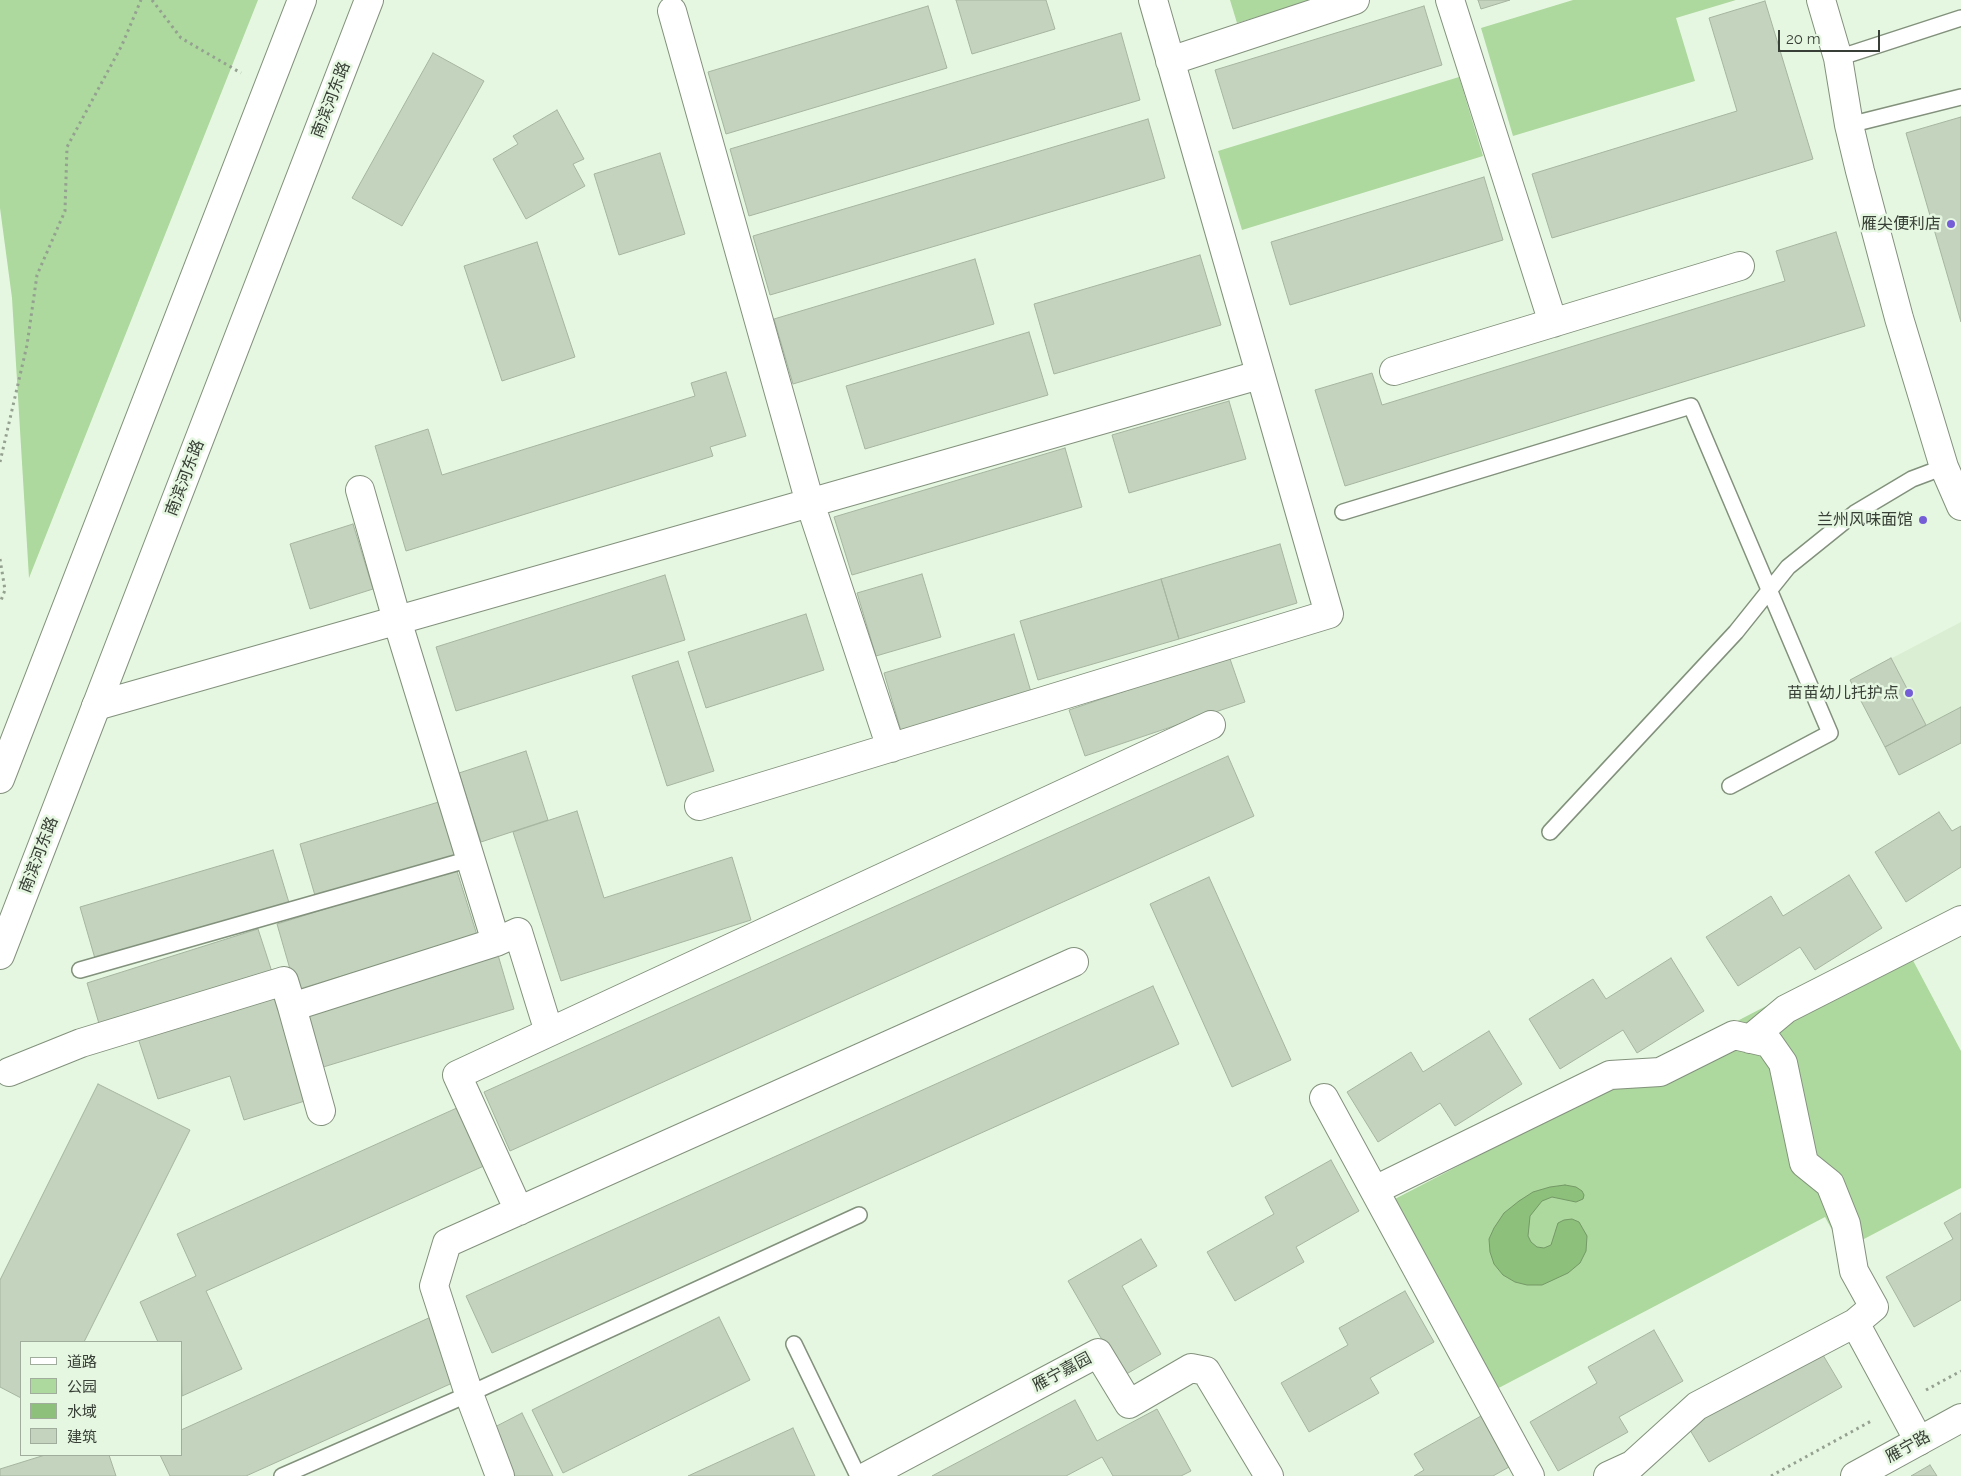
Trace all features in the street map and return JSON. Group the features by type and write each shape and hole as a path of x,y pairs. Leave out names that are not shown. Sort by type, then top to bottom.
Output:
{"street":[{"path":"0,779 302,0"},
{"name":"南滨河东路","path":"0,955 370,0"},
{"path":"699,806 1329,614 1153,0"},
{"path":"1170,61 1356,0"},
{"path":"1450,0 1553,322"},
{"path":"1821,0 1838,58 1849,125 1899,318 1944,467 1961,506"},
{"path":"672,11 810,503 891,748"},
{"path":"1394,371 1740,266"},
{"path":"96,706 1259,375"},
{"path":"360,490 397,620 496,942"},
{"path":"519,1211 457,1075 1211,724"},
{"path":"1750,1039 1786,1009 1961,920"},
{"path":"292,1008 496,942 518,932 549,1032"},
{"path":"500,1476 434,1286 447,1243 1074,962"},
{"path":"8,1072 81,1043 284,981 321,1111"},
{"path":"1375,1190 1610,1075 1660,1072 1734,1036 1769,1043 1783,1062 1804,1163 1830,1184 1846,1224 1854,1272 1874,1307 1854,1323 1697,1406 1632,1465 1608,1476"},
{"path":"1324,1098 1530,1476"},
{"path":"1854,1323 1919,1441"},
{"name":"雁宁嘉园","path":"867,1476 1098,1353 1129,1404 1190,1368 1206,1371 1269,1476"},
{"name":"雁宁路","path":"1855,1476 1960,1421"}],"lane":[{"path":"1838,58 1961,18"},
{"path":"1849,125 1961,97"},
{"path":"1343,512 1691,406 1830,733 1730,786"},
{"path":"1550,832 1736,632 1788,567 1855,513 1912,479 1944,467"},
{"path":"80,970 470,860"},
{"path":"282,1476 470,1394 859,1215"},
{"path":"794,1344 858,1476"}],"path":[{"path":"0,462 27,345 37,275 65,211 67,147 122,45 141,0"},
{"path":"152,0 181,38 267,89"},
{"path":"0,559 5,590 0,603"},
{"path":"1771,1476 1961,1371"}],"shaded area":[{"name":"苗苗幼儿托护点","path":"1961,622 1961,707 1885,747 1850,680"}],"green space":[{"path":"0,0 258,0 29,578 12,298 0,208"},
{"path":"1230,0 1313,0 1237,23"},
{"path":"1573,0 1736,0 1676,18 1695,81 1513,136 1481,28"},
{"path":"1459,77 1483,156 1242,230 1218,151"},
{"path":"1908,951 1961,1051 1961,1188 1843,1250 1825,1217 1491,1392 1391,1201 1793,992"}],"water":[{"path":"1565,1185 1576,1187 1582,1191 1583,1199 1576,1202 1552,1197 1542,1201 1530,1216 1528,1236 1537,1247 1544,1248 1551,1245 1558,1223 1572,1219 1579,1222 1587,1236 1586,1251 1580,1263 1568,1273 1542,1285 1527,1285 1515,1282 1503,1275 1494,1264 1490,1252 1489,1239 1504,1213 1533,1192"}],"building":[{"path":"956,0 1046,0 1055,29 972,54"},
{"path":"1478,0 1510,0 1481,9"},
{"path":"1765,1 1813,159 1552,238 1532,174 1737,111 1709,18"},
{"path":"928,6 947,68 726,134 708,72"},
{"path":"1424,6 1442,65 1233,129 1215,70"},
{"path":"1121,33 1140,100 749,216 730,149"},
{"path":"433,53 484,81 402,226 352,198"},
{"path":"557,110 584,159 573,164 585,186 526,219 493,159 518,144 513,136"},
{"path":"1961,117 1961,322 1906,133"},
{"path":"1148,119 1165,178 770,295 753,236"},
{"path":"660,153 685,234 619,255 594,174"},
{"path":"1484,177 1503,240 1290,305 1271,242"},
{"path":"1836,232 1865,326 1345,486 1315,390 1372,373 1382,405 1785,281 1776,251"},
{"path":"537,242 575,357 502,381 464,266"},
{"path":"1200,255 1221,325 1054,374 1034,304"},
{"path":"975,259 994,324 793,384 774,319"},
{"path":"1029,332 1048,395 865,449 846,386"},
{"path":"726,372 746,436 710,447 713,456 406,551 375,446 428,429 442,475 695,396 691,383"},
{"path":"1229,401 1246,459 1129,493 1112,435"},
{"path":"1065,448 1082,507 852,575 834,517"},
{"path":"353,524 373,589 310,609 290,544"},
{"path":"1280,544 1297,603 1179,639 1161,579"},
{"path":"922,574 941,637 876,656 857,593"},
{"path":"665,575 685,640 456,711 436,647"},
{"path":"1161,579 1179,639 1038,680 1020,621"},
{"path":"806,614 824,670 706,708 688,652"},
{"path":"1014,634 1031,692 901,731 884,673"},
{"path":"1229,656 1245,702 1085,756 1069,710"},
{"path":"1891,658 1926,725 1885,747 1850,680"},
{"path":"678,661 714,771 667,786 632,676"},
{"path":"1961,707 1961,743 1899,775 1885,747"},
{"path":"526,751 548,820 481,842 459,773"},
{"path":"1228,756 1254,816 510,1151 484,1092"},
{"path":"442,801 459,856 316,899 300,844"},
{"path":"577,811 604,898 732,857 751,920 561,981 513,832"},
{"path":"1939,812 1952,831 1961,826 1961,867 1906,902 1875,852"},
{"path":"273,850 290,906 96,962 80,907"},
{"path":"456,868 477,935 296,990 277,924"},
{"path":"1849,875 1882,928 1815,970 1800,947 1738,986 1706,937 1771,896 1783,916"},
{"path":"1209,877 1291,1060 1232,1087 1150,904"},
{"path":"258,929 272,972 100,1027 87,983"},
{"path":"498,955 514,1009 320,1068 304,1014"},
{"path":"1671,958 1704,1011 1637,1053 1623,1030 1560,1069 1529,1019 1593,979 1606,999"},
{"path":"1153,986 1179,1044 492,1353 466,1296"},
{"path":"274,994 308,1100 244,1120 230,1076 158,1099 138,1038"},
{"path":"1489,1031 1522,1084 1455,1126 1440,1103 1378,1142 1347,1092 1411,1052 1423,1072"},
{"path":"98,1084 190,1130 84,1341 20,1341 20,1397 0,1387 0,1280"},
{"path":"459,1107 486,1165 206,1291 242,1369 182,1396 182,1341 158,1341 140,1302 196,1276 177,1234"},
{"path":"1331,1160 1359,1211 1296,1247 1304,1262 1235,1301 1207,1252 1274,1214 1265,1197"},
{"path":"1961,1213 1961,1300 1914,1327 1886,1277 1953,1239 1944,1223"},
{"path":"1141,1239 1157,1266 1122,1286 1161,1354 1123,1376 1068,1281"},
{"path":"1405,1291 1434,1342 1370,1378 1379,1393 1309,1432 1281,1383 1348,1345 1339,1328"},
{"path":"431,1317 459,1380 246,1476 170,1476 160,1456 182,1456 182,1430"},
{"path":"719,1317 750,1380 563,1473 532,1410"},
{"path":"1654,1330 1683,1381 1619,1417 1628,1432 1558,1471 1530,1422 1597,1383 1588,1367"},
{"path":"1820,1350 1842,1387 1709,1462 1687,1425"},
{"path":"1075,1400 1097,1441 1157,1409 1191,1471 1181,1476 1113,1476 1102,1457 1066,1476 932,1476"},
{"path":"522,1413 553,1476 510,1476 487,1431"},
{"path":"1481,1416 1509,1467 1493,1476 1414,1476 1424,1470 1414,1454"},
{"path":"793,1428 815,1476 688,1476"},
{"path":"42,1456 109,1456 116,1476 0,1476 0,1469"},
{"path":"1930,1465 1937,1476 1911,1476"}],"place":[{"name":"雁尖便利店","path":"1951,224"},
{"name":"兰州风味面馆","path":"1923,520"},
{"name":"苗苗幼儿托护点","path":"1909,693"}]}
